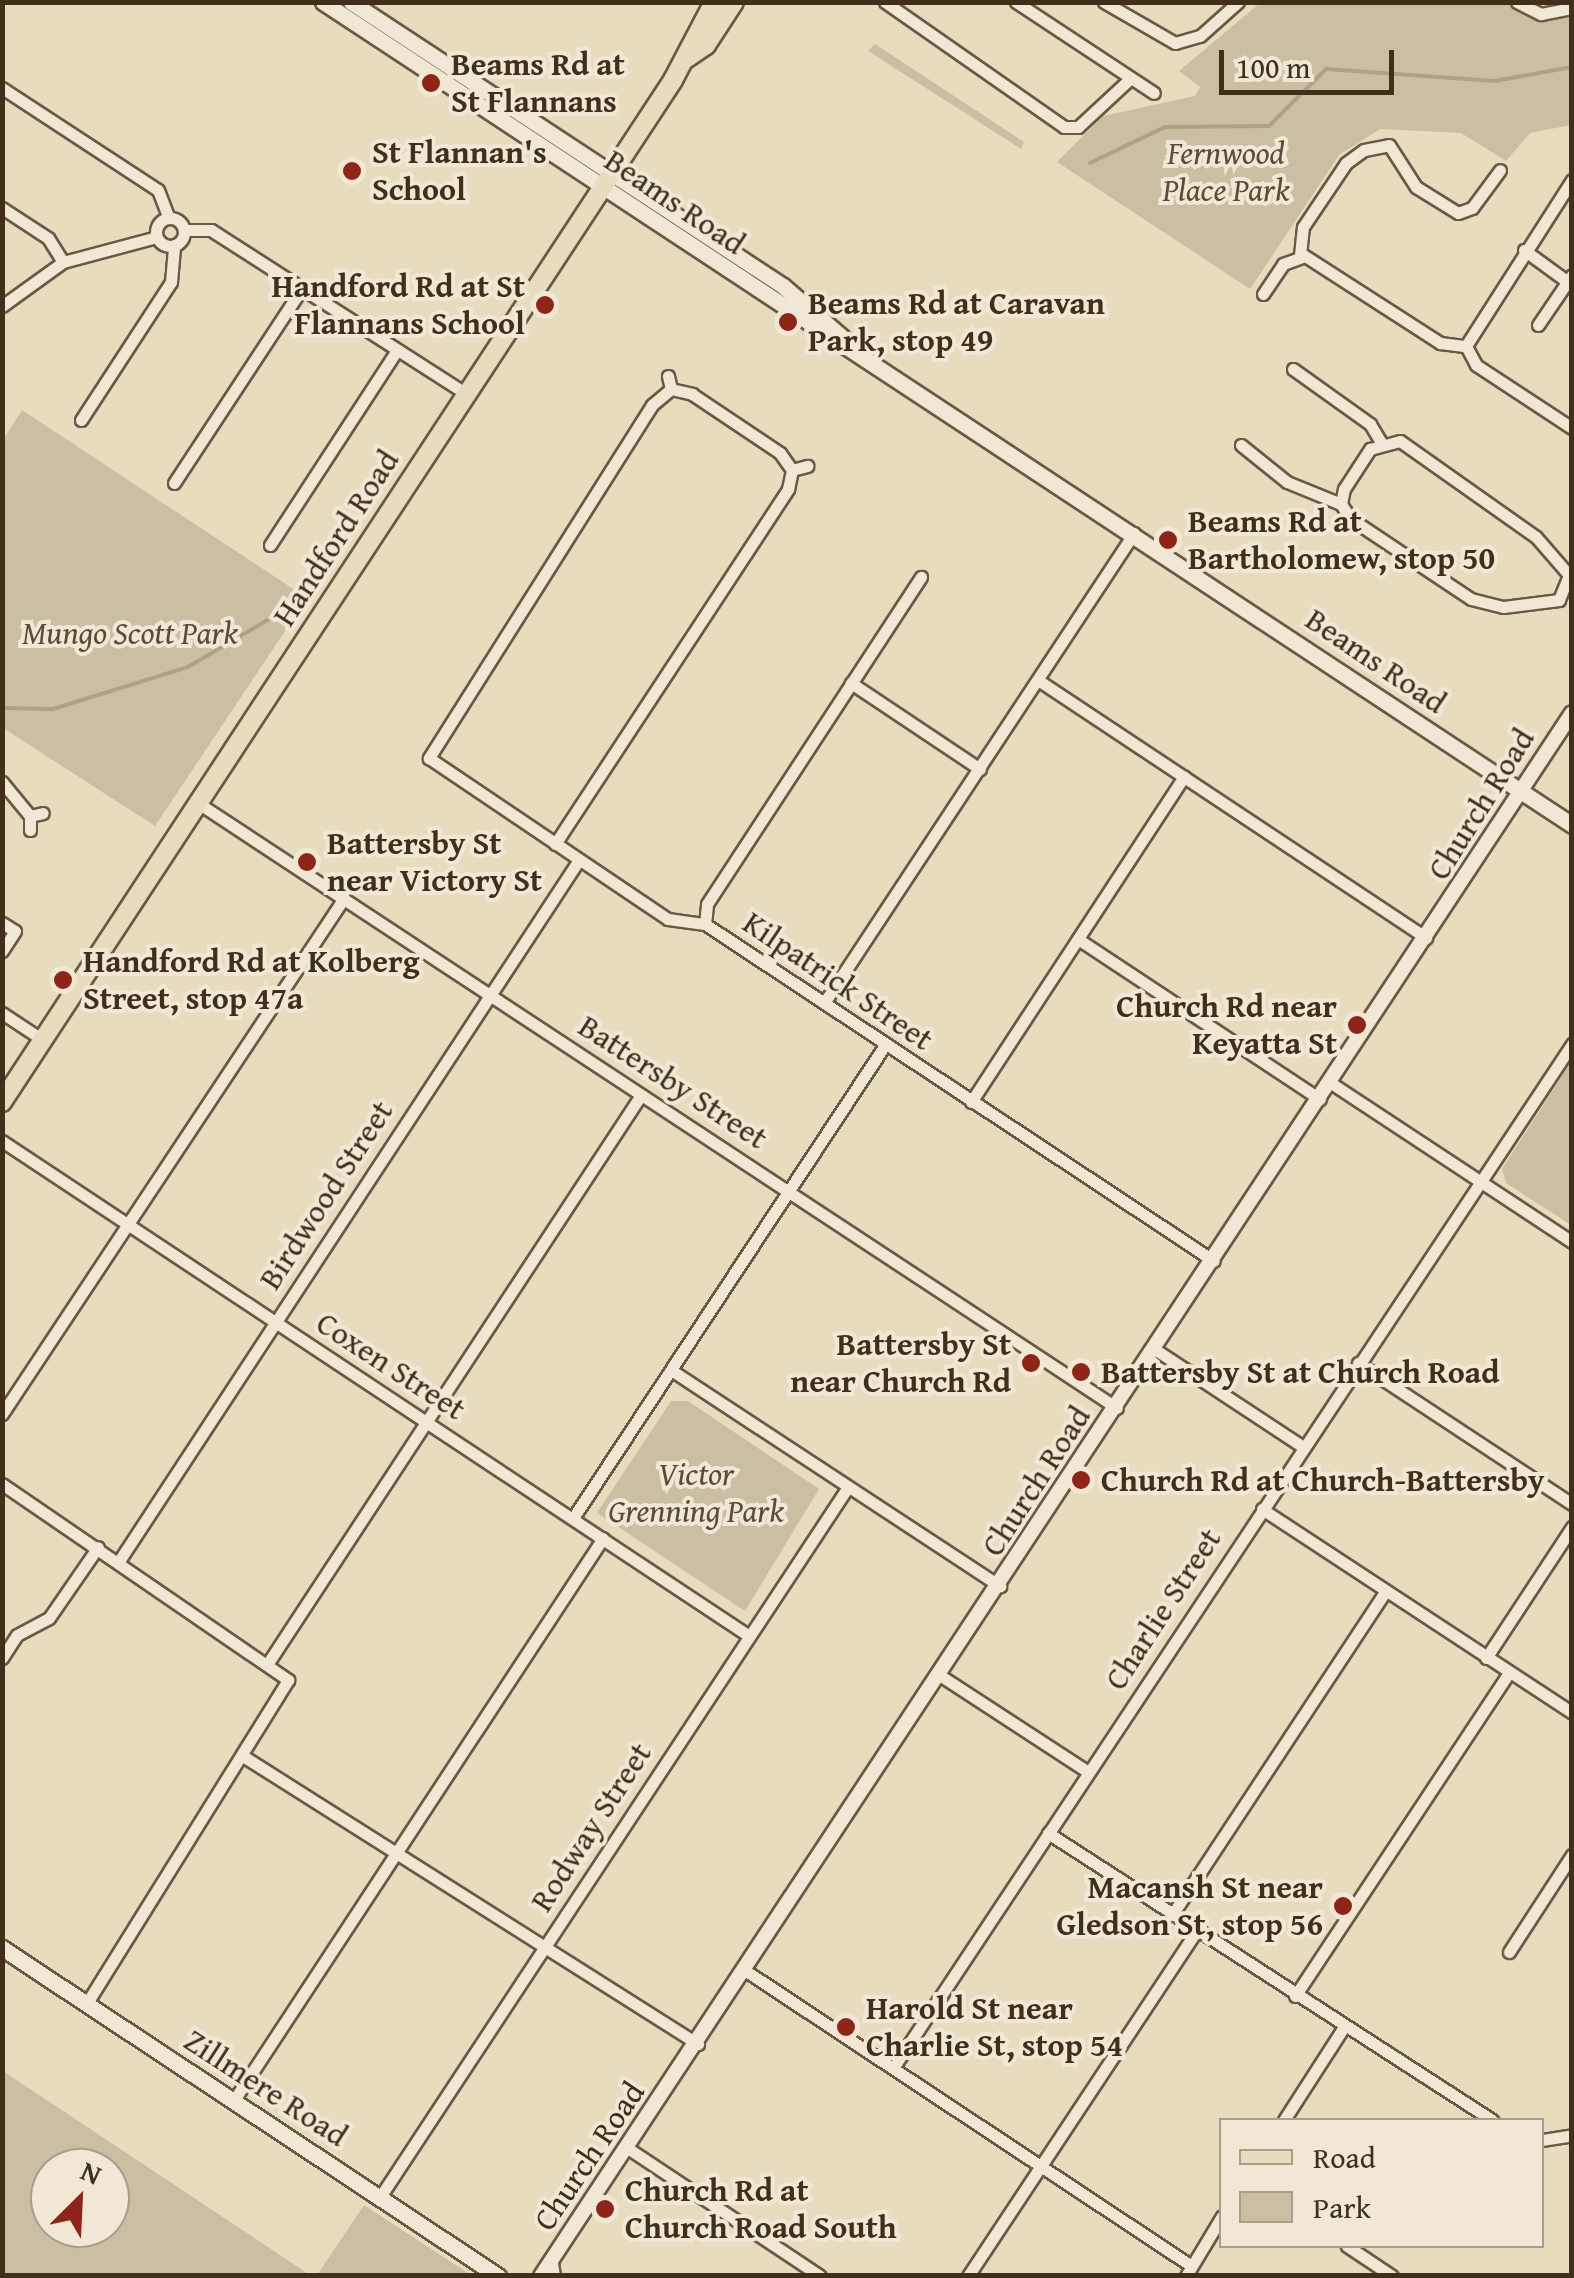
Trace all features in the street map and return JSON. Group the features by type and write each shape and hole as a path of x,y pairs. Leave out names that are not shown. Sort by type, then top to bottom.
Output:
{"main road":[{"name":"Beams Road","path":"323,2 800,298 849,345 1572,825"},
{"name":"Beams Road","path":"351,2 608,180"},
{"name":"Handford Road","path":"2,1102 687,58 714,2"},
{"name":"Handford Road","path":"687,58 706,45 734,2"},
{"name":"Zillmere Road","path":"2,1948 498,2276"}],"street":[{"path":"885,2 1064,127 1078,127 1132,78"},
{"path":"1016,2 1154,93"},
{"path":"1104,2 1175,43 1200,36 1238,2"},
{"path":"1516,2 1541,14 1572,8"},
{"path":"2,88 158,190 169,218 184,230 211,230 466,394"},
{"path":"1300,255 1302,227 1346,163 1388,145 1416,187 1458,213 1472,208 1500,170"},
{"path":"1466,346 1572,180"},
{"path":"2,208 48,238 64,262"},
{"path":"2,306 64,262 157,236 169,218"},
{"path":"80,420 171,282 174,245 184,230"},
{"path":"157,236 174,245"},
{"path":"1524,250 1570,280 1538,325"},
{"path":"1263,294 1284,264 1300,255"},
{"path":"1300,255 1440,342 1466,346"},
{"path":"174,482 302,288"},
{"path":"1466,346 1476,364 1572,428"},
{"path":"270,546 396,350"},
{"path":"1293,370 1370,424 1380,442"},
{"name":"Kilpatrick Street","path":"792,470 780,453 670,383 652,405 429,758 668,919 705,924 1214,1262"},
{"path":"1241,445 1287,482 1341,504 1371,534 1487,606 1559,600 1570,575 1536,536 1468,483 1400,441 1380,442"},
{"path":"1341,504 1380,442"},
{"path":"555,844 788,489 792,470 807,466"},
{"path":"824,1004 1134,533"},
{"path":"705,924 704,909 921,577"},
{"path":"1038,680 1426,938"},
{"path":"850,684 980,769"},
{"name":"Church Road","path":"547,2271 1572,713"},
{"path":"971,1102 1184,777"},
{"path":"2,782 30,816 30,830"},
{"name":"Battersby Street","path":"198,802 1117,1408"},
{"path":"30,816 43,812"},
{"name":"Birdwood Street","path":"118,1560 580,860"},
{"path":"2,1414 344,898"},
{"path":"2,923 15,931 2,951"},
{"path":"1078,939 1320,1100"},
{"path":"2,1013 43,1040"},
{"name":"Charlie Street","path":"893,2068 1478,1180 1572,1044"},
{"path":"572,1518 885,1045"},
{"path":"1331,1083 1572,1242"},
{"path":"270,1660 641,1095"},
{"name":"Coxen Street","path":"2,1142 749,1636"},
{"path":"1156,1350 1303,1446"},
{"path":"1358,1363 1572,1504"},
{"path":"671,1370 1000,1586"},
{"path":"2,1484 270,1660 288,1676 286,1694 86,2003"},
{"name":"Rodway Street","path":"380,2197 848,1487"},
{"path":"1262,1509 1572,1714"},
{"path":"1486,1658 1572,1527"},
{"path":"234,2100 603,1538"},
{"path":"2,1658 17,1635 49,1618 98,1547"},
{"path":"1172,1915 1386,1591"},
{"path":"1295,1996 1509,1673"},
{"path":"941,1676 1088,1772"},
{"path":"246,1758 698,2044"},
{"path":"1048,1833 1489,2118"},
{"path":"1508,1952 1572,1855"},
{"path":"968,2276 1196,1930"},
{"path":"746,1971 1040,2166 1188,2270 1219,2221"},
{"path":"1285,2118 1344,2027"},
{"path":"1544,2140 1571,2136"},
{"path":"629,2150 820,2276"},
{"path":"1350,2248 1392,2276"}],"green space":[{"name":"Fernwood Place Park","path":"1503,2 1542,20 1571,15 1571,125 1530,133 1506,161 1461,133 1380,129 1339,155 1250,289 1057,162 1103,116 1195,96 1200,87 1179,71 1260,3"},
{"path":"875,44 1024,142 1021,149 868,51"},
{"name":"Mungo Scott Park","path":"22,410 307,598 155,826 3,728 3,440"},
{"path":"1571,1062 1571,1225 1506,1183 1502,1169"},
{"name":"Victor Grenning Park","path":"671,1401 688,1401 819,1489 745,1611 597,1513"},
{"path":"3,2071 119,2148 30,2148 30,2248 130,2248 130,2155 310,2275 3,2275"},
{"path":"364,2205 471,2275 317,2275"}],"waterway":[{"path":"1090,163 1165,127 1269,126 1326,69 1495,81 1572,67"},
{"path":"2,708 53,709 188,667 291,606"}],"place":[{"name":"Beams Rd at St Flannans","path":"431,83"},
{"name":"St Flannan's School","path":"352,171"},
{"name":"Handford Rd at St Flannans School","path":"545,305"},
{"name":"Beams Rd at Caravan Park, stop 49","path":"788,322"},
{"name":"Beams Rd at Bartholomew, stop 50","path":"1168,540"},
{"name":"Battersby St near Victory St","path":"307,862"},
{"name":"Handford Rd at Kolberg Street, stop 47a","path":"63,980"},
{"name":"Church Rd near Keyatta St","path":"1357,1025"},
{"name":"Battersby St near Church Rd","path":"1031,1363"},
{"name":"Battersby St at Church Road","path":"1081,1372"},
{"name":"Church Rd at Church-Battersby","path":"1081,1480"},
{"name":"Macansh St near Gledson St, stop 56","path":"1343,1906"},
{"name":"Harold St near Charlie St, stop 54","path":"846,2027"},
{"name":"Church Rd at Church Road South","path":"605,2209"}]}
